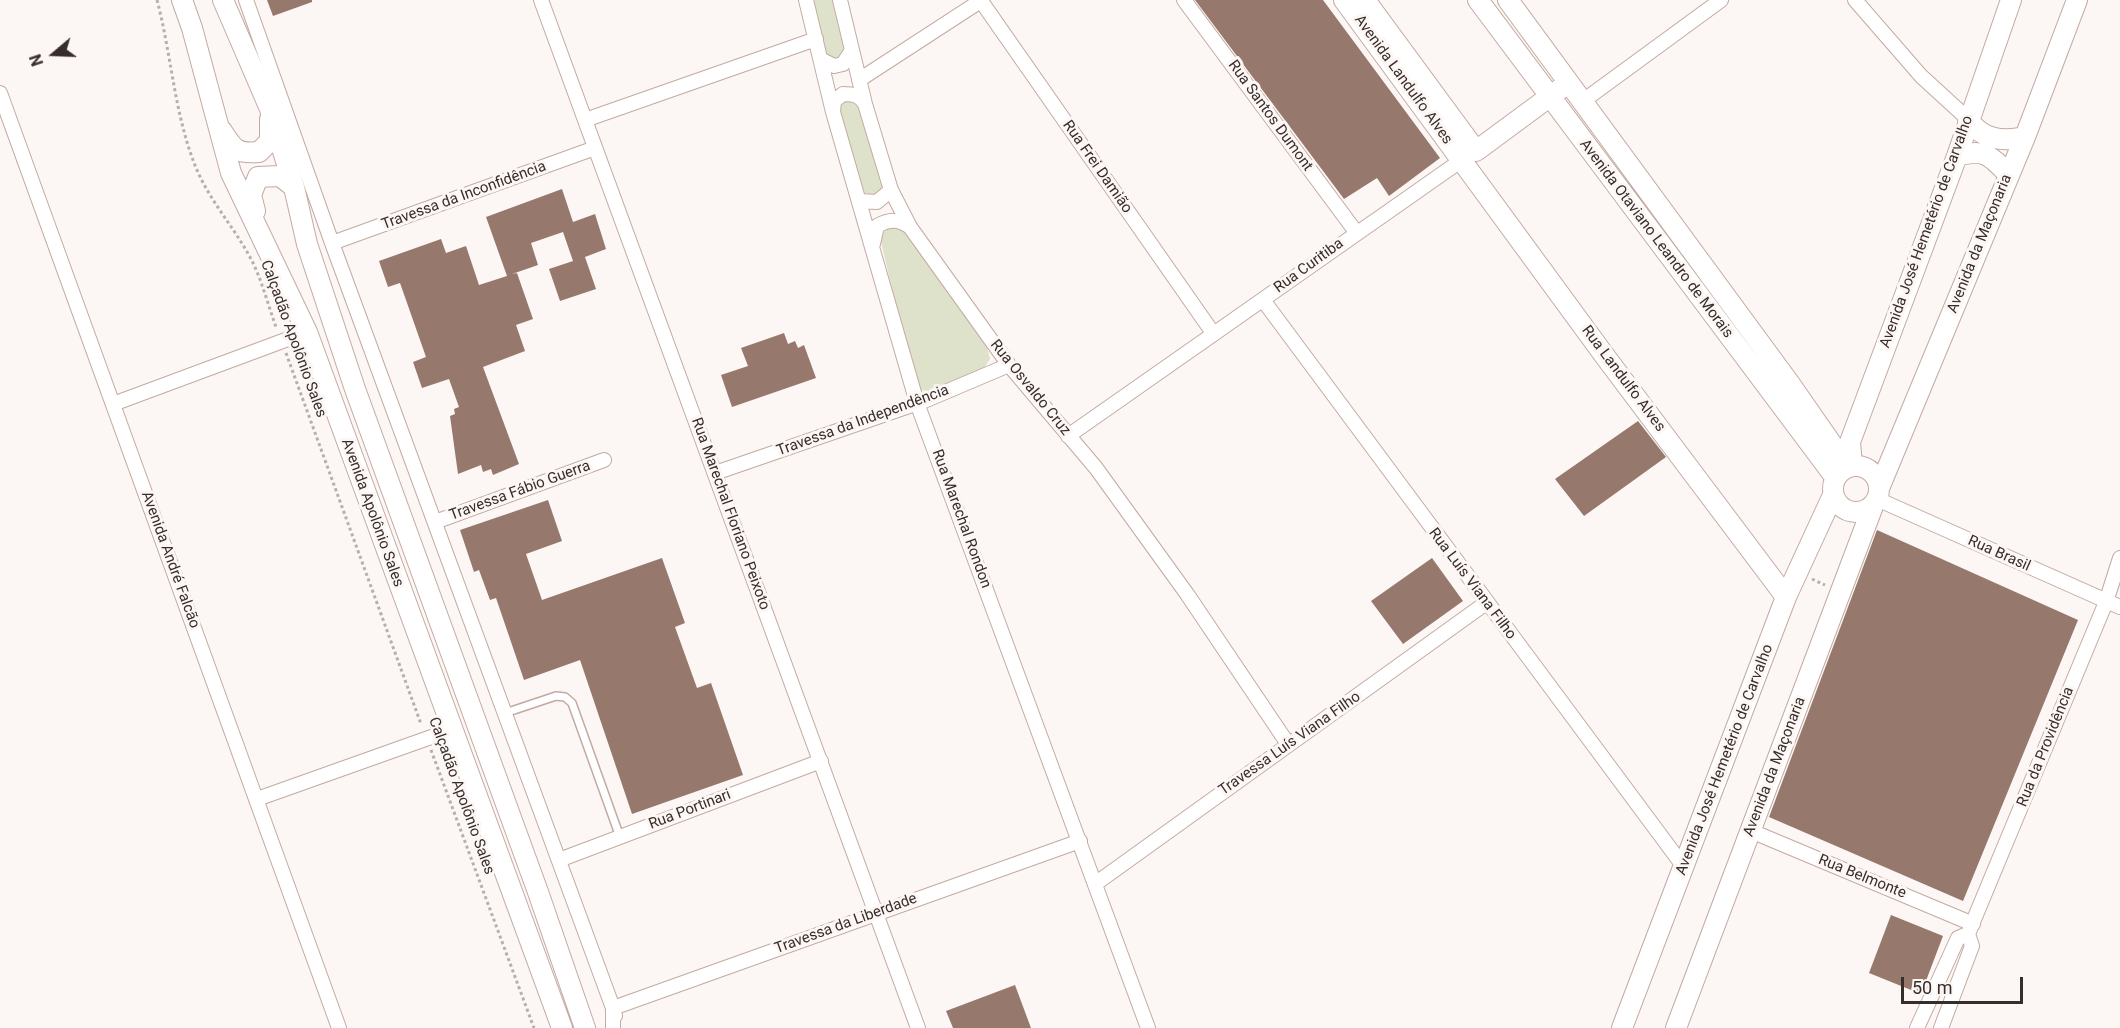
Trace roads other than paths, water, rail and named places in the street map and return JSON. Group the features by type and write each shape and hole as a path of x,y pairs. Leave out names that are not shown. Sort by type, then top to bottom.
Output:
{"street":[{"name":"Avenida Apolônio Sales","path":"182,0 231,173 307,332 562,1028"},
{"name":"Avenida Apolônio Sales","path":"223,0 253,43 332,243 613,1008 613,1028"},
{"name":"Avenida Apolônio Sales","path":"246,0 253,43 294,187 307,244 355,389 585,1028"},
{"name":"Rua Marechal Floriano Peixoto","path":"541,0 918,1028"},
{"name":"Rua Marechal Rondon","path":"806,0 833,112 917,403 1148,1028"},
{"name":"Rua Osvaldo Cruz","path":"840,0 865,104 891,190 910,227 1009,365 1096,468 1187,594 1288,744"},
{"path":"860,80 982,0"},
{"name":"Rua Frei Damião","path":"982,0 1213,333"},
{"name":"Rua Santos Dumont","path":"1184,0 1356,232"},
{"name":"Avenida Landulfo Alves","path":"1344,0 1468,156"},
{"name":"Avenida Landulfo Alves","path":"1365,0 1468,156"},
{"name":"Avenida Otaviano Leandro de Morais","path":"1478,0 1681,271 1842,476"},
{"name":"Avenida Otaviano Leandro de Morais","path":"1508,0 1699,259 1842,476"},
{"path":"1583,101 1721,0"},
{"path":"1855,0 1921,76 1983,135 1996,140 2025,137"},
{"name":"Avenida José Hemetério de Carvalho","path":"1622,1028 1786,597 1842,476 1850,442 1957,156 2011,0"},
{"name":"Avenida da Maçonaria","path":"1676,1028 1877,497 2025,137 2077,0"},
{"path":"585,120 816,39"},
{"path":"822,60 834,66 843,64 852,50"},
{"name":"Rua Curitiba","path":"1068,436 1356,232 1468,156 1569,82"},
{"name":"Avenida André Falcão","path":"0,93 339,1028"},
{"path":"833,112 834,101 843,94 853,94 862,98 865,104"},
{"path":"219,126 232,147 243,153 260,152 270,141 270,108"},
{"name":"Travessa da Inconfidência","path":"332,243 595,148"},
{"path":"1957,156 1972,152 1982,153 1991,157 2009,175"},
{"name":"Rua Landulfo Alves","path":"1468,156 1786,597"},
{"path":"259,228 251,195 258,177 280,176 294,187"},
{"path":"860,201 877,202 891,190"},
{"path":"873,246 877,226 888,220 902,221 910,227"},
{"path":"1681,271 1699,259"},
{"name":"Rua Luís Viana Filho","path":"1263,300 1684,867"},
{"path":"113,404 307,332"},
{"name":"Travessa da Independência","path":"715,473 917,403 1009,365"},
{"name":"Travessa Fábio Guerra","path":"435,522 604,460"},
{"path":"1867,468 1874,472 1877,497 1866,510 1850,512 1836,502 1842,476 1867,468"},
{"name":"Rua Brasil","path":"1877,497 2120,607"},
{"name":"Rua da Providência","path":"1941,1028 1972,946 1970,929 2106,602 2120,558"},
{"name":"Travessa Luís Viana Filho","path":"1095,884 1486,603"},
{"path":"257,799 426,736 451,730"},
{"name":"Rua Portinari","path":"559,860 821,761"},
{"name":"Rua Belmonte","path":"1751,831 1970,929"},
{"name":"Travessa da Liberdade","path":"613,1008 1080,841"},
{"name":"Rua da Providência","path":"1917,1028 1958,938 1970,929"},
{"path":"613,1008 620,1028"}],"lane":[{"path":"504,713 556,696 565,697 572,703 620,837"}]}
